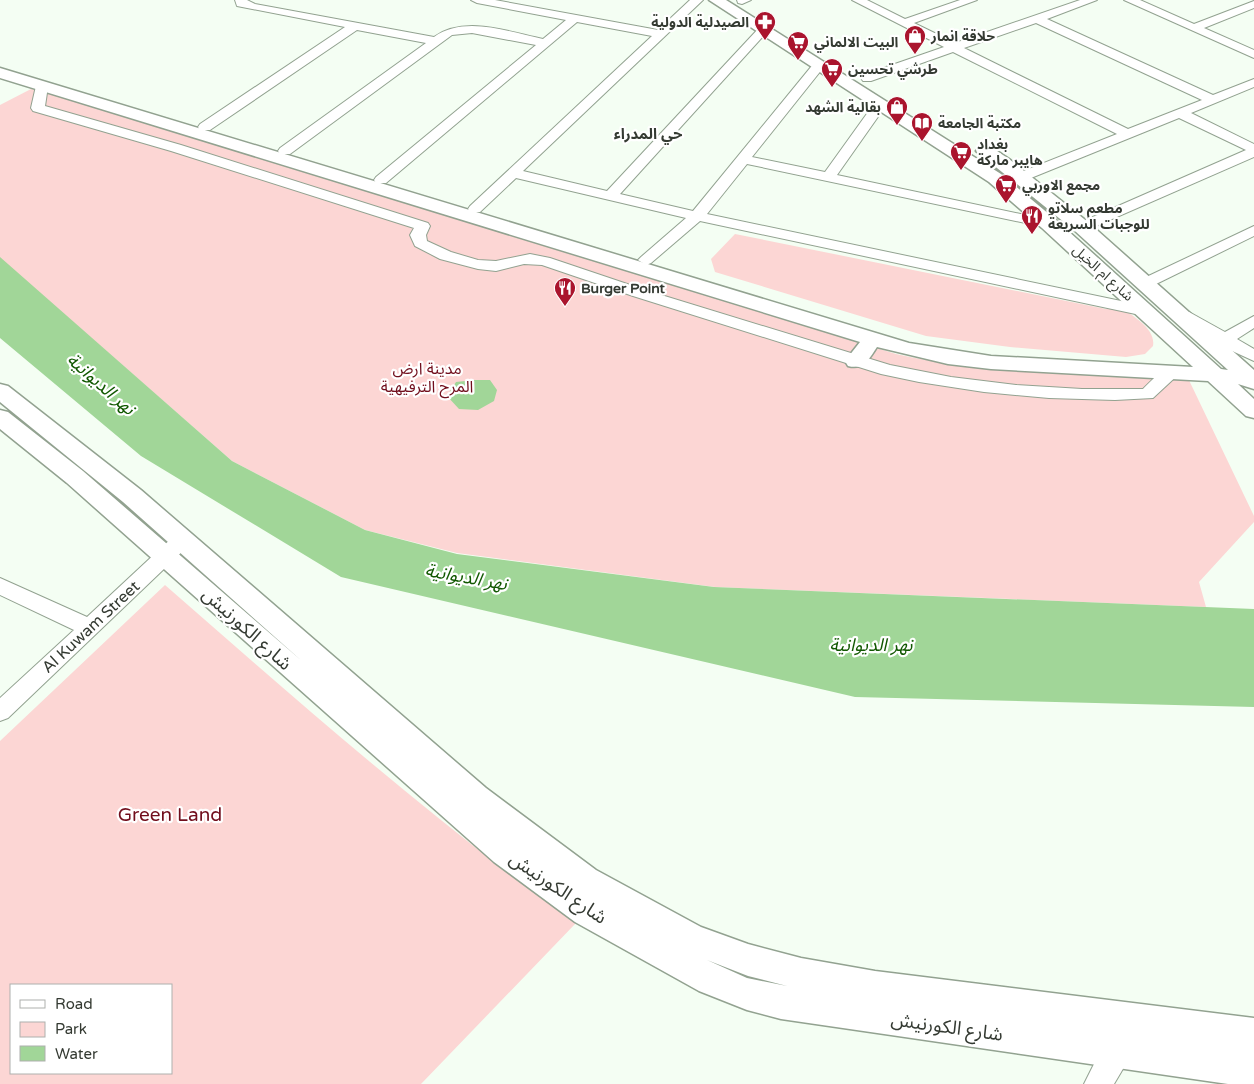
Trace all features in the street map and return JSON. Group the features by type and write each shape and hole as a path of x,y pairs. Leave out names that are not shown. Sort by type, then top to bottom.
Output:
{"main road":[{"name":"شارع ام الخيل","path":"716,0 986,171 1049,224 1162,327 1185,366"},
{"path":"742,0 951,129"},
{"path":"0,65 646,260 870,330 957,349 1014,354 1148,359 1214,374 1253,380"},
{"path":"0,73 872,340 928,354 975,362 1185,366 1224,359 1235,363"},
{"name":"شارع ام الخيل","path":"967,140 1021,177 1082,227 1253,380"},
{"path":"571,270 589,253"},
{"path":"1148,359 1157,357 1166,347 1167,337 1162,327"},
{"path":"856,361 872,340"},
{"path":"1185,366 1232,390"},
{"path":"1214,374 1254,411"},
{"name":"شارع الكورنيش","path":"0,391 132,496 173,548 305,680 505,852 586,911 711,980 747,994 781,1002 1117,1052 1254,1070"},
{"name":"شارع الكورنيش","path":"0,417 75,477 173,548 482,802 585,880 690,938 756,962 801,974 875,987 1254,1035"}],"street":[{"path":"241,0 241,4 255,7 435,41"},
{"path":"477,0 660,34"},
{"path":"475,209 697,0"},
{"path":"860,0 1128,134"},
{"path":"904,23 971,0"},
{"path":"867,78 1091,0"},
{"path":"1134,0 1254,54"},
{"path":"1194,28 1251,7"},
{"path":"381,180 574,19"},
{"path":"1037,19 1213,100"},
{"path":"205,127 353,27"},
{"path":"285,151 449,32 467,28 546,43"},
{"path":"611,195 763,30"},
{"path":"646,260 697,216 819,65"},
{"path":"1021,177 1254,83"},
{"path":"42,86 38,108 176,148 423,226 418,235 420,243 427,248 484,266 509,264 530,258 856,361 924,378 998,387 1096,395 1147,394 1185,366"},
{"path":"1234,92 1247,98"},
{"path":"829,176 881,104"},
{"path":"1180,113 1254,151"},
{"path":"1082,227 1254,151"},
{"path":"744,159 1049,224"},
{"path":"512,173 697,216 1145,311"},
{"path":"1146,283 1254,230"},
{"path":"1160,298 1223,340 1254,356"},
{"path":"1223,340 1254,321"},
{"name":"Al Kuwam Street","path":"0,712 173,548"},
{"path":"0,586 90,628"},
{"path":"1098,1084 1117,1052 1126,1018"}],"green space":[{"name":"مدينة ارض المرح الترفيهية","path":"31,89 121,114 896,354 968,366 1041,372 1187,376 1254,516 1254,522 1199,582 1206,607 715,587 457,553 365,530 232,461 0,258 0,105"},
{"path":"735,234 1106,309 1122,308 1148,329 1153,340 1153,346 1145,354 1126,357 1010,347 926,336 715,272 711,259"},
{"name":"Green Land","path":"165,585 366,759 469,843 576,923 421,1084 0,1084 0,741"}],"water":[{"name":"نهر الديوانية","path":"0,257 232,461 365,530 457,554 714,587 1254,609 1254,707 855,697 341,577 141,456 0,338"},
{"path":"490,380 497,390 494,401 478,410 459,409 447,396 456,382"}],"place":[{"name":"الصيدلية الدولية","path":"765,41"},
{"name":"حلاقة انمار","path":"915,55"},
{"name":"البيت الالماني","path":"798,61"},
{"name":"طرشي تحسين","path":"832,88"},
{"name":"بقالية الشهد","path":"897,126"},
{"name":"مكتبة الجامعة","path":"922,142"},
{"name":"بغداد هايبر ماركة","path":"961,171"},
{"name":"مجمع الاوربي","path":"1006,204"},
{"name":"مطعم سلاتو للوجبات السريعة","path":"1032,235"},
{"name":"Burger Point","path":"565,307"}],"district":[{"name":"حي المدراء","path":"648,134"}]}
